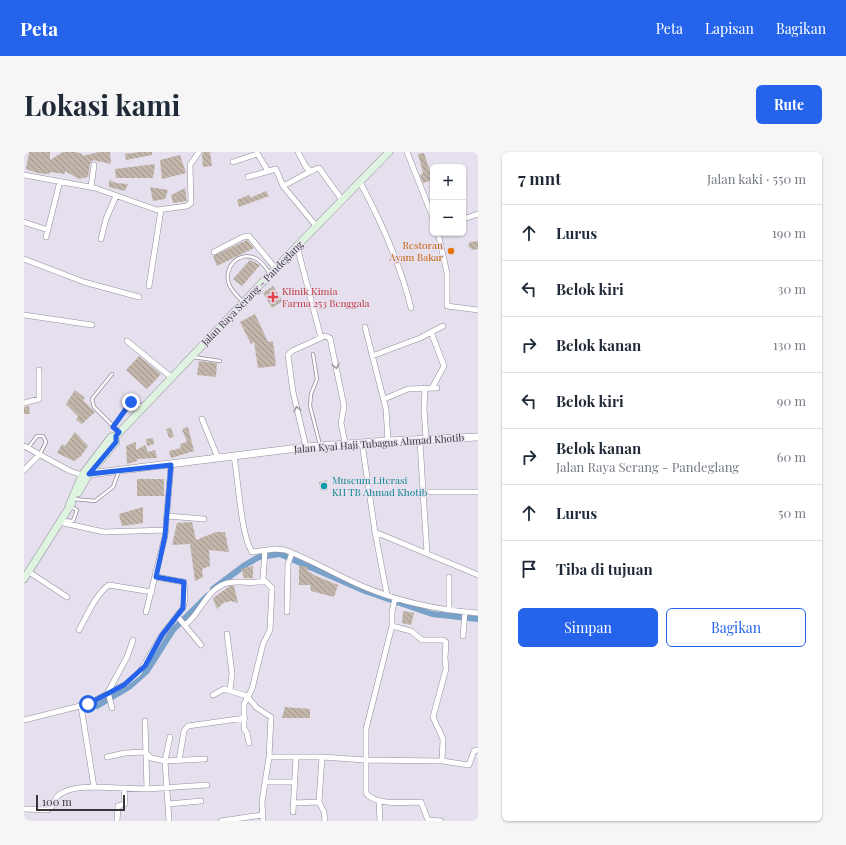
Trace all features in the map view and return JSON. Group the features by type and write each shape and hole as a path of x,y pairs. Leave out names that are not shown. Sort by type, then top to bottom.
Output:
{"main road":[{"name":"Jalan Raya Serang - Pandeglang","path":"24,579 69,506 86,474 116,442 118,434 171,377 389,152"},
{"name":"Jalan Raya Serang - Pandeglang","path":"69,506 86,474"}],"street":[{"path":"24,175 91,187 142,206 161,210 188,206 191,204 190,165 199,152"},
{"path":"298,152 306,167 311,171"},
{"path":"407,152 430,210"},
{"path":"233,162 257,153 268,170"},
{"path":"91,187 94,165"},
{"path":"283,186 319,168 342,200"},
{"path":"248,177 268,170 276,169 283,186 317,227"},
{"path":"46,238 60,181"},
{"path":"360,182 389,238 404,281 411,308"},
{"path":"101,240 106,219 116,196"},
{"path":"149,286 161,210"},
{"path":"466,218 478,214"},
{"path":"24,222 48,230"},
{"path":"214,252 243,237 249,236 273,271"},
{"path":"439,236 447,272 447,306 478,310"},
{"path":"297,246 321,338"},
{"path":"24,259 84,282 139,297"},
{"path":"24,315 92,325"},
{"path":"372,356 443,326"},
{"path":"365,327 384,399 388,441"},
{"path":"384,399 408,389 434,388 444,366 431,332"},
{"path":"306,447 293,392 288,355 292,350 325,336 330,338 344,406 341,423 345,443"},
{"path":"127,341 171,377"},
{"path":"24,403 39,399 39,370"},
{"path":"425,388 423,492 427,553"},
{"path":"202,419 218,458"},
{"name":"Jalan Kyai Haji Tubagus Ahmad Khotib","path":"86,474 345,443 478,437"},
{"path":"362,443 375,532 387,594"},
{"path":"26,447 70,472 86,474"},
{"path":"24,470 39,455"},
{"path":"234,456 247,545 252,552 264,553 274,549 363,587 387,594 395,599 449,610 465,615 478,613"},
{"path":"146,612 156,577 166,530 171,465"},
{"path":"423,492 478,493"},
{"path":"167,516 204,519"},
{"path":"60,521 104,532 166,530"},
{"path":"375,532 478,575"},
{"path":"264,553 265,581"},
{"path":"287,612 288,564 291,555"},
{"path":"29,572 67,597"},
{"path":"24,720 81,706 124,685 139,673 162,635 183,608 184,582 156,577"},
{"path":"449,577 449,610"},
{"path":"184,624 196,614 203,602 215,590 224,584 265,581 266,584 270,584 272,588 270,630 263,644 252,689 244,704 244,729 247,733 249,743"},
{"path":"79,630 91,608 105,588 109,585 152,592"},
{"path":"395,599 392,609 392,626 366,729 366,793 368,796 379,802 421,802 428,820 442,821"},
{"path":"463,636 465,615"},
{"path":"177,617 202,645"},
{"path":"392,626 411,631 422,640 443,640 446,642 446,669 433,717 443,739 442,761"},
{"path":"228,634 231,658 230,690"},
{"path":"112,708 108,692 127,657 133,640"},
{"path":"213,695 219,690 230,690 247,696 257,708 271,716 269,757 262,802 263,818 221,821"},
{"path":"81,706 94,787"},
{"path":"179,760 184,731 188,726 245,718"},
{"path":"145,721 147,789"},
{"path":"168,821 165,761 170,736"},
{"path":"269,757 322,756 365,760 442,761 468,765 474,751 478,750"},
{"path":"107,757 125,753 145,752 151,758 165,761 205,759"},
{"path":"322,756 319,802 324,812 325,821"},
{"path":"293,812 296,757"},
{"path":"266,782 294,782"},
{"path":"24,809 48,810 51,808 55,798 61,793 78,788 94,787 147,789 207,785"},
{"path":"117,821 118,806 125,804 124,789"},
{"path":"168,804 201,801"},
{"path":"293,803 319,802"},
{"path":"379,802 380,821"}],"lane":[{"path":"243,303 228,282 227,274 232,264 241,257 253,257 273,271"},
{"path":"313,354 316,379 311,394 310,406 320,446"},
{"path":"192,357 220,361"},
{"path":"112,374 92,399 94,407 118,434"},
{"path":"113,427 131,402 143,407"},
{"path":"26,447 37,436 43,436 46,442 39,455"},
{"path":"74,499 95,502 113,487 119,471"},
{"path":"60,521 73,521 77,510 69,506"}],"building":[{"path":"29,152 50,152 50,160 63,152 76,152 82,154 82,156 99,152 110,152 111,164 93,160 90,164 88,177 79,179 65,171 65,174 50,172 49,174 37,173 26,169"},
{"path":"152,152 152,155 126,160 125,154"},
{"path":"203,152 210,152 212,166 203,167"},
{"path":"424,153 430,171 430,181 423,183 420,175 423,173 418,154"},
{"path":"180,155 186,173 162,179 160,160"},
{"path":"155,164 153,178 116,178 115,169"},
{"path":"109,180 116,183 128,184 125,191 109,187"},
{"path":"150,187 168,190 165,199 153,201"},
{"path":"185,188 187,201 173,203 171,195"},
{"path":"266,191 269,196 239,207 237,200 249,195 250,198"},
{"path":"247,240 254,248 217,266 213,256"},
{"path":"478,241 478,249 473,250 468,246 470,242"},
{"path":"250,260 260,265 242,286 233,279"},
{"name":"Klinik Kimia Farma 253 Benggala","path":"273,286 283,301 272,308 263,293"},
{"path":"255,314 268,342 273,341 276,366 258,368 254,342 251,344 240,322"},
{"path":"139,356 161,374 147,389 126,370"},
{"path":"199,361 217,363 216,377 197,375"},
{"path":"75,390 85,398 83,400 95,412 82,424 76,420 78,416 66,404"},
{"path":"29,406 30,414 24,414 24,407"},
{"path":"188,427 194,451 171,458 169,451 181,448 180,444 187,442 182,429"},
{"path":"171,428 174,437 169,438 166,429"},
{"path":"75,432 88,446 81,456 74,461 57,453 62,444 65,446"},
{"path":"153,438 154,444 147,446 146,439"},
{"path":"136,442 136,450 145,445 148,452 155,450 157,458 137,459 137,461 127,464 126,446"},
{"path":"137,479 164,479 164,496 137,496"},
{"name":"Museum Literasi KH TB Ahmad Khotib","path":"327,480 328,490 321,491 319,482"},
{"path":"143,507 143,523 122,526 119,514"},
{"path":"192,522 196,540 216,532 225,532 229,552 209,550 210,566 202,569 203,577 195,581 190,544 172,545 177,523"},
{"path":"253,566 253,578 244,578 241,569"},
{"path":"299,566 308,567 308,571 316,576 338,585 334,597 311,591 310,585 299,585"},
{"path":"230,586 234,586 238,603 231,601 223,603 217,609 213,598"},
{"path":"403,611 414,613 411,625 402,623"},
{"path":"285,707 310,709 310,718 282,718"}],"waterway":[{"path":"213,589 245,565 259,557 280,554 365,591 432,614 478,619"},
{"path":"97,706 129,687 147,671 173,630 207,596"}],"place":[{"name":"Restoran Ayam Bakar","path":"451,251"},
{"name":"Klinik Kimia Farma 253 Benggala","path":"273,297"},
{"name":"Museum Literasi KH TB Ahmad Khotib","path":"324,486"}],"route":[{"path":"88,704 108,691 124,685 139,673 145,666 162,635 182,611 185,599 184,582 156,577 165,536 171,465 89,474 116,442 116,436 119,432 113,427 131,402"}]}
